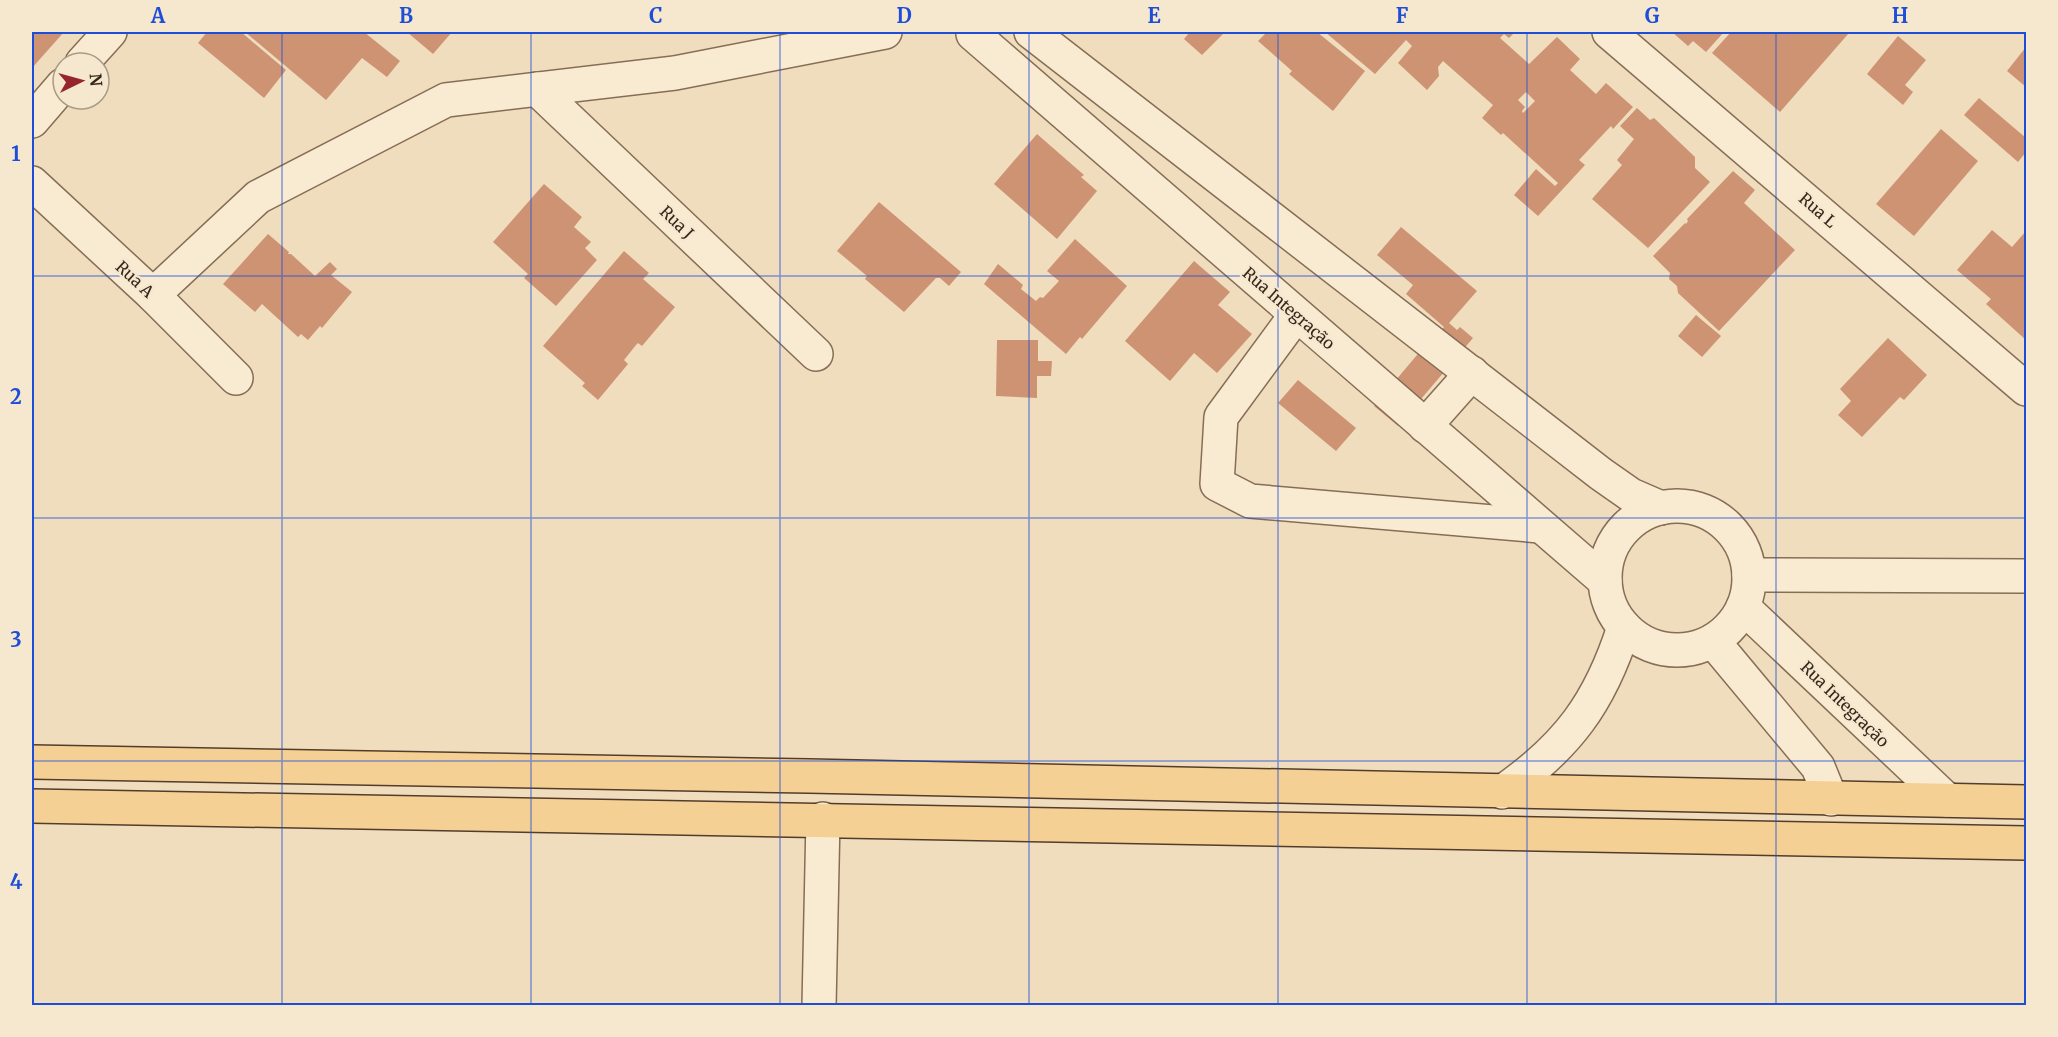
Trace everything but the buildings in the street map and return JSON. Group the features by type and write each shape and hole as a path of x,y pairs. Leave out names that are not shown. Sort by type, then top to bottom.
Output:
{"main road":[{"path":"32,762 2026,802"},
{"path":"32,806 2026,843"}],"street":[{"path":"93,51 110,32"},
{"path":"153,296 258,197 446,100 675,73 885,32"},
{"name":"Rua Integração","path":"968,32 1605,581"},
{"path":"1031,32 1601,474 1631,495 1661,508"},
{"name":"Rua L","path":"1609,32 2026,389"},
{"name":"Rua J","path":"537,89 816,354"},
{"path":"32,121 51,99"},
{"name":"Rua A","path":"32,183 153,296 236,378"},
{"path":"1296,315 1221,417 1217,484 1250,501 1540,526"},
{"path":"1425,426 1472,373"},
{"path":"1685,506 1709,514 1729,529 1743,550 1749,574 1749,586 1743,607 1731,627 1713,641 1691,649 1668,650 1644,642 1624,627 1610,606 1605,581 1608,556 1620,534 1638,517 1661,508 1685,506"},
{"path":"1749,574 2026,576"},
{"name":"Rua Integração","path":"1743,607 1947,800"},
{"path":"1502,792 1527,774 1572,731 1604,680 1624,627"},
{"path":"1713,641 1818,767 1831,799"},
{"path":"819,1005 823,819"}]}
